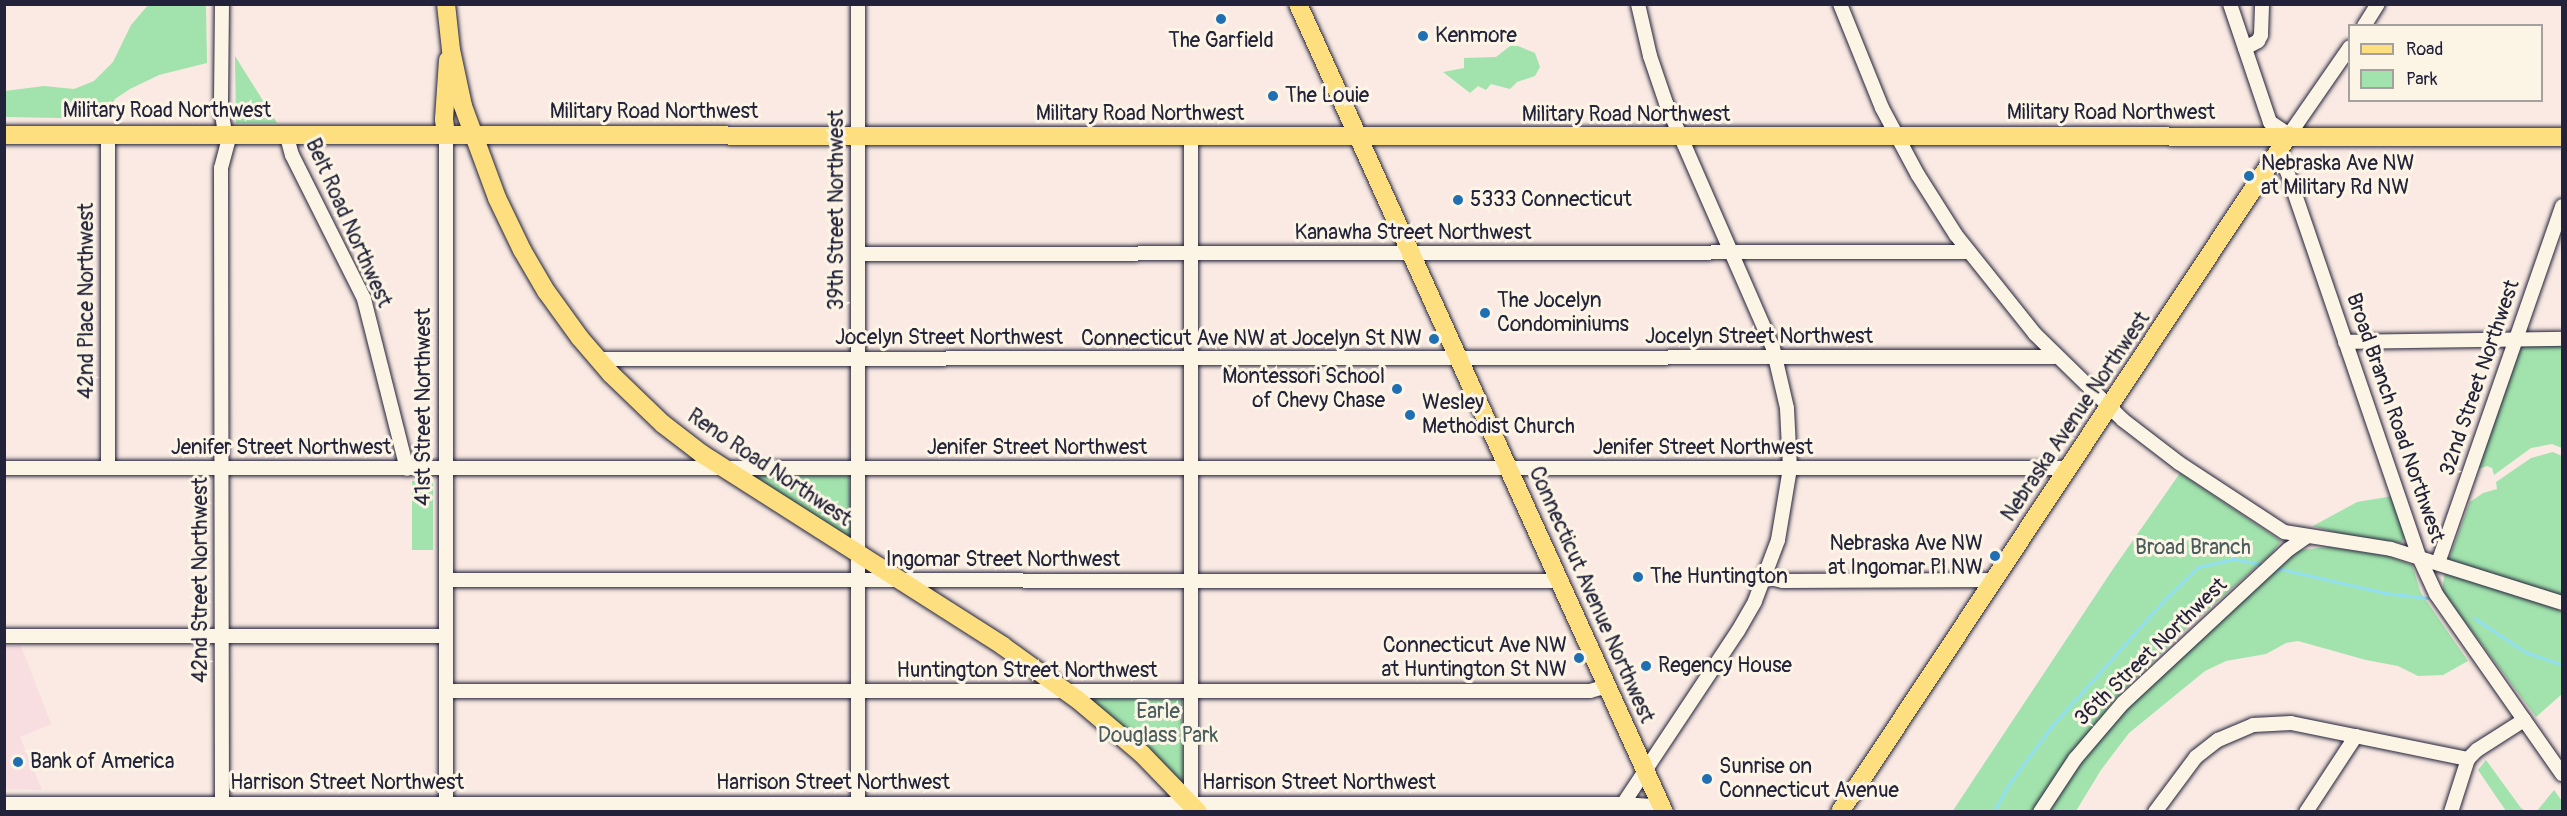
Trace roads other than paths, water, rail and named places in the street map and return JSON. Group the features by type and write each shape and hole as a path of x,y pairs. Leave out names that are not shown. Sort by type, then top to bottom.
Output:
{"main road":[{"name":"41st Street Northwest","path":"446,4 451,50 445,69 446,134"},
{"name":"Connecticut Avenue Northwest","path":"1298,4 1663,809"},
{"name":"Reno Road Northwest","path":"451,50 466,113 493,190 530,265 565,319 598,359 663,424 726,469 1003,646 1066,691 1142,754 1193,809"},
{"path":"446,134 466,113"},
{"name":"Military Road Northwest","path":"4,135 286,133 1191,137 2289,135 2562,137"},
{"name":"Nebraska Avenue Northwest","path":"1840,812 2289,135"}],"street":[{"name":"42nd Street Northwest","path":"222,4 222,808"},
{"name":"39th Street Northwest","path":"858,4 858,808"},
{"path":"1621,808 1738,631 1766,577 1782,525 1790,468 1787,408 1776,358 1733,253 1681,137 1654,68 1638,4"},
{"path":"1840,4 1865,72 1926,189 1968,252 2055,357 2108,408 2179,463 2284,532 2373,545 2420,557 2436,594 2562,774"},
{"path":"2230,4 2270,123 2289,135"},
{"path":"2245,48 2258,41 2262,4"},
{"path":"2365,24 2378,4"},
{"name":"Nebraska Avenue Northwest","path":"2289,135 2348,48"},
{"name":"Belt Road Northwest","path":"286,133 292,155 364,299 407,469"},
{"name":"42nd Place Northwest","path":"108,134 108,468"},
{"name":"41st Street Northwest","path":"446,134 446,808"},
{"path":"1191,137 1190,692 1193,809"},
{"name":"Broad Branch Road Northwest","path":"2277,153 2287,171 2420,557 2562,603"},
{"name":"32nd Street Northwest","path":"2438,563 2562,206"},
{"name":"Kanawha Street Northwest","path":"858,254 1968,252"},
{"path":"2345,342 2562,339"},
{"name":"Jocelyn Street Northwest","path":"598,359 2055,357"},
{"name":"Jenifer Street Northwest","path":"4,468 2069,468"},
{"name":"36th Street Northwest","path":"2040,812 2085,745 2123,702 2283,554 2306,537"},
{"path":"1766,577 1783,581 1994,580"},
{"name":"Ingomar Street Northwest","path":"446,580 1559,581"},
{"path":"4,636 446,636"},
{"name":"Huntington Street Northwest","path":"446,691 1590,692 1607,686"},
{"path":"2451,812 2468,759 2524,720"},
{"path":"2155,812 2196,757 2218,740 2241,729 2262,724 2291,723 2468,759"},
{"path":"2306,812 2356,736"},
{"name":"Harrison Street Northwest","path":"4,804 222,808 1663,809"}],"waterway":[{"name":"Broad Branch","path":"1993,812 2009,784 2051,727 2167,597 2198,567 2234,559 2265,565"},
{"name":"Broad Branch","path":"2277,568 2385,593 2428,598"},
{"name":"Broad Branch","path":"2474,618 2525,652 2562,665"}],"place":[{"name":"The Garfield","path":"1221,19"},
{"name":"Kenmore","path":"1423,36"},
{"name":"The Louie","path":"1273,96"},
{"name":"Nebraska Ave NW at Military Rd NW","path":"2249,176"},
{"name":"5333 Connecticut","path":"1458,200"},
{"name":"The Jocelyn Condominiums","path":"1485,313"},
{"name":"Connecticut Ave NW at Jocelyn St NW","path":"1434,339"},
{"name":"Montessori School of Chevy Chase","path":"1397,389"},
{"name":"Wesley Methodist Church","path":"1410,415"},
{"name":"Nebraska Ave NW at Ingomar Pl NW","path":"1995,556"},
{"name":"The Huntington","path":"1638,577"},
{"name":"Connecticut Ave NW at Huntington St NW","path":"1579,658"},
{"name":"Regency House","path":"1646,666"},
{"name":"Bank of America","path":"18,762"},
{"name":"Sunrise on Connecticut Avenue","path":"1707,779"}],"park label":[{"name":"Earle Douglass Park","path":"1158,724"}]}
